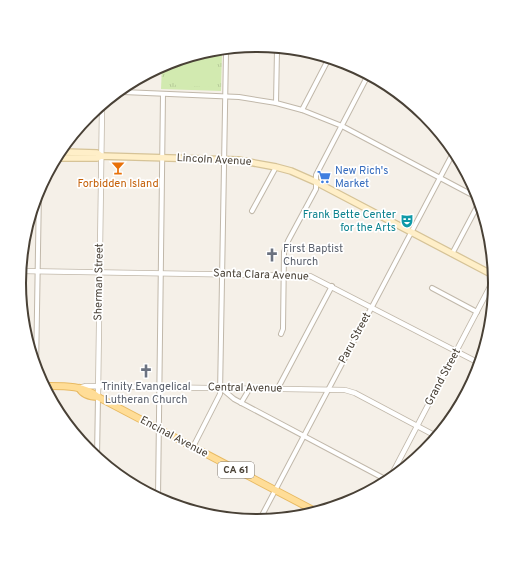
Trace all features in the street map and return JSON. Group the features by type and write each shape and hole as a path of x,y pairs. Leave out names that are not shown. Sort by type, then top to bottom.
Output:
{"main road":[{"name":"Lincoln Avenue","path":"67,152 96,153 101,156"},
{"name":"Lincoln Avenue","path":"63,158 96,158 101,156 224,159 250,161 291,171 316,182 488,272"},
{"name":"Central Avenue","path":"50,386 78,388"},
{"name":"Encinal Avenue","path":"78,388 81,393 91,397 98,397 310,508"}],"street":[{"path":"276,103 277,53"},
{"path":"194,448 219,398 220,388 226,54"},
{"path":"302,110 326,63"},
{"path":"280,334 283,329 283,274 285,249 316,189 316,175 365,79"},
{"path":"127,92 254,98 302,110 342,126 469,194"},
{"path":"158,492 163,94"},
{"name":"Sherman Street","path":"97,450 102,113"},
{"name":"Paru Street","path":"263,514 450,157"},
{"path":"252,211 276,167"},
{"path":"36,352 39,207"},
{"path":"452,254 476,209"},
{"name":"Santa Clara Avenue","path":"26,271 283,274 310,276 475,361"},
{"path":"278,388 332,286"},
{"path":"432,288 477,312"},
{"name":"Grand Street","path":"394,470 488,291"},
{"name":"Central Avenue","path":"78,388 98,386 278,388 349,391 432,434"},
{"path":"220,388 241,403 382,478"},
{"path":"241,403 250,388"}],"green space":[{"path":"222,55 221,91 161,89 162,73 197,60"},
{"path":"208,58 211,62 214,69 215,86 176,86 176,68"}],"place":[{"name":"Forbidden Island","path":"118,168"},
{"name":"New Rich's Market","path":"324,177"},
{"name":"Frank Bette Center for the Arts","path":"407,221"},
{"name":"First Baptist Church","path":"272,255"},
{"name":"Trinity Evangelical Lutheran Church","path":"146,371"}]}
